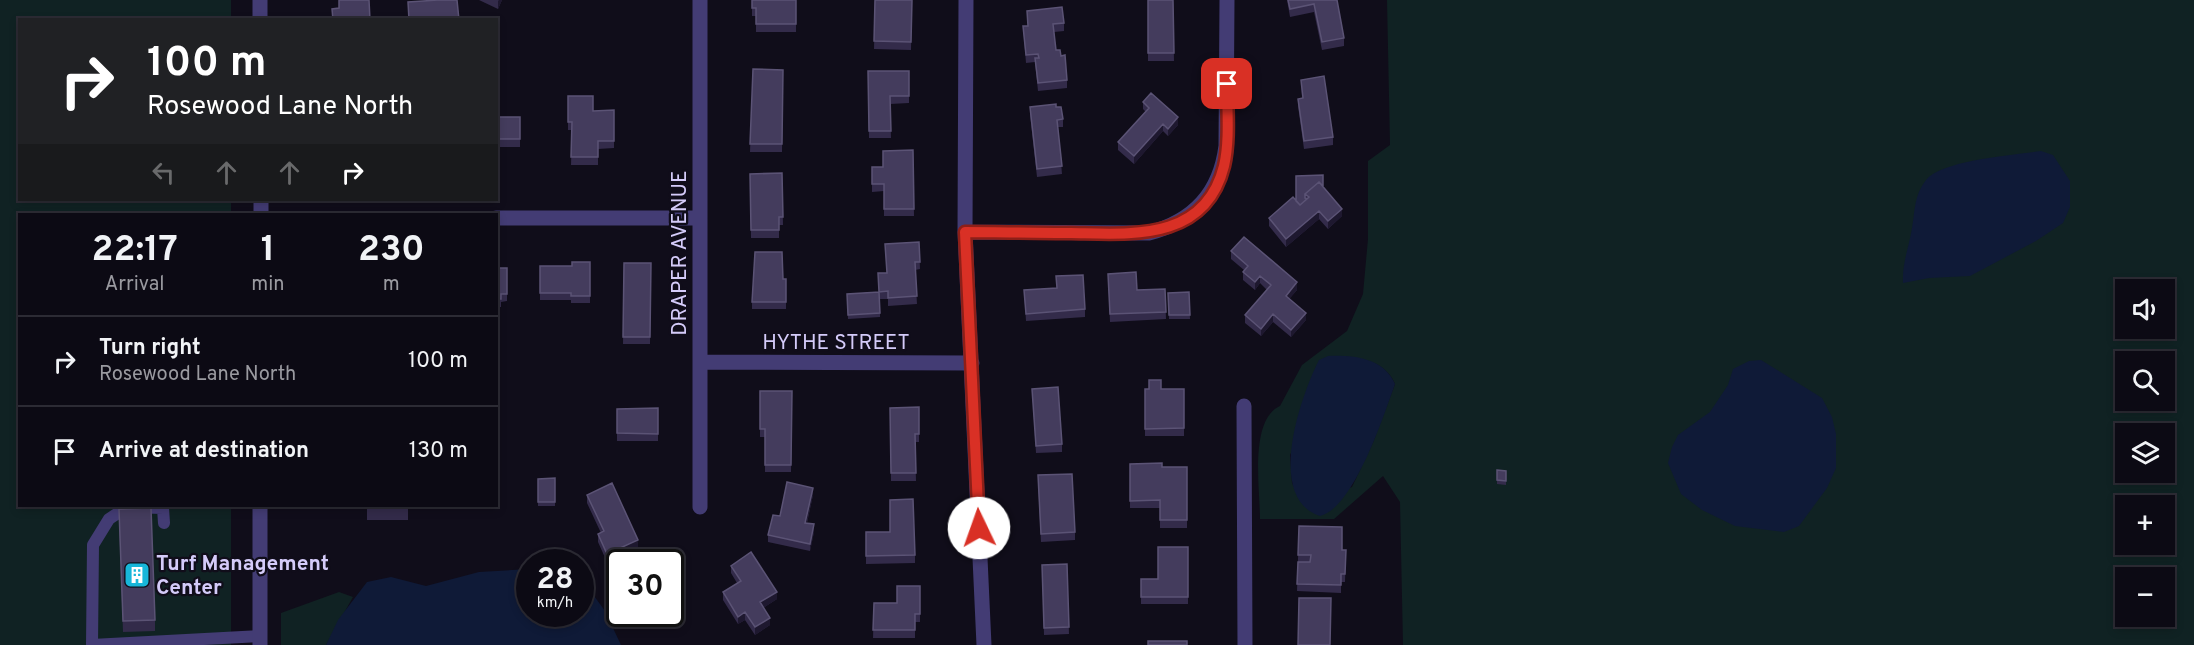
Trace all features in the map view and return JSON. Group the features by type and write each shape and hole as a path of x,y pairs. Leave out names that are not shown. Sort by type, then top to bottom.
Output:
{"street":[{"path":"260,0 260,18"},
{"name":"DRAPER AVENUE","path":"700,0 700,507"},
{"path":"966,0 965,232 984,645"},
{"path":"965,232 1149,233 1169,228 1196,211 1215,187 1224,167 1227,0"},
{"path":"498,218 700,218"},
{"name":"HYTHE STREET","path":"700,362 972,363"},
{"path":"1244,406 1245,645"},
{"path":"260,507 260,640"}],"lane":[{"path":"164,522 163,508 127,507 109,519 93,545 92,645 260,640"}],"shaded area":[{"path":"0,0 231,0 231,18 18,18 18,201 231,201 231,213 18,213 18,507 231,507 231,645 0,645"},
{"path":"1387,0 2194,0 2194,645 1403,645 1400,502 1383,476 1334,519 1260,519 1258,456 1264,425 1270,414 1280,406 1302,365 1347,331 1363,294 1368,239 1368,161 1390,145","holes":["1340,356 1373,362 1391,377 1395,384 1374,440 1352,487 1302,502 1292,483 1290,455"]},
{"path":"339,592 353,597 326,645 281,645 281,613"}],"water":[{"path":"2041,151 2053,155 2070,181 2070,207 2063,223 2036,241 1970,276 1929,278 1903,283 1916,203 1919,191 1926,180 1934,173 1962,163"},
{"path":"1328,356 1348,356 1376,363 1390,375 1395,384 1356,479 1333,509 1320,516 1303,505 1294,489 1291,467 1292,444 1297,419 1312,375 1319,360"},
{"path":"1761,360 1822,398 1832,417 1836,434 1836,468 1827,488 1799,526 1784,532 1735,526 1702,510 1681,494 1668,463 1678,435 1710,412 1728,385 1733,369 1749,361"},
{"path":"516,570 516,627 594,627 594,596 606,613 606,627 613,627 621,645 326,645 338,620 367,582 391,577 426,586 479,572"}],"building":[{"path":"339,0 369,0 370,18 333,18 332,9 339,8"},
{"path":"457,0 459,18 409,18 408,2"},
{"path":"752,0 796,0 796,24 756,24 756,8 752,8"},
{"path":"875,0 912,0 911,42 874,41"},
{"path":"1148,0 1173,0 1174,53 1148,53"},
{"path":"1288,0 1337,0 1344,38 1322,42 1314,4 1290,9"},
{"path":"1062,7 1064,23 1053,24 1056,50 1060,50 1061,56 1065,55 1067,80 1038,83 1035,58 1039,58 1038,54 1026,55 1023,26 1028,26 1027,11"},
{"path":"753,69 783,70 782,144 750,144"},
{"path":"868,71 909,71 909,96 890,96 891,131 869,131"},
{"path":"1324,76 1333,137 1304,141 1298,99 1303,98 1301,80"},
{"path":"1151,93 1178,117 1168,129 1163,124 1134,156 1118,142 1149,108 1143,102"},
{"path":"568,96 593,96 593,111 614,110 614,141 598,141 598,157 571,157 572,122 568,122"},
{"path":"1056,104 1056,107 1061,107 1063,119 1057,120 1062,166 1037,169 1030,107"},
{"path":"498,117 520,117 520,139 498,139"},
{"path":"913,150 914,209 884,209 884,184 872,184 872,167 883,167 883,151"},
{"path":"782,173 783,217 779,217 779,230 751,230 750,174"},
{"path":"1323,175 1323,186 1319,182 1305,194 1307,199 1300,205 1296,201 1296,176"},
{"path":"1319,182 1342,209 1328,221 1319,211 1286,239 1269,218 1293,197 1300,205 1309,197 1305,194"},
{"path":"1244,237 1297,282 1286,296 1306,313 1291,330 1273,314 1261,329 1245,315 1271,285 1260,276 1255,282 1243,272 1248,266 1231,251"},
{"path":"919,242 920,262 915,262 917,296 888,298 888,291 879,292 878,273 887,273 885,244"},
{"path":"755,252 782,252 783,279 786,279 786,302 752,302"},
{"path":"572,262 590,262 590,296 571,296 571,293 540,293 540,266 572,266"},
{"path":"624,263 651,263 650,337 623,337"},
{"path":"498,268 507,268 507,294 501,294 501,299 498,299"},
{"path":"1136,272 1137,290 1165,289 1166,312 1110,314 1108,274"},
{"path":"1083,275 1085,309 1026,314 1024,290 1057,288 1056,276"},
{"path":"879,292 880,313 848,315 847,294"},
{"path":"1189,292 1190,315 1169,315 1168,293"},
{"path":"1149,380 1161,380 1161,389 1184,389 1184,428 1145,429 1145,389 1149,389"},
{"path":"1058,387 1062,444 1036,446 1032,389"},
{"path":"760,391 792,391 791,465 765,465 765,429 760,429"},
{"path":"919,407 919,434 915,434 916,473 891,473 890,408"},
{"path":"658,408 658,434 617,433 617,409"},
{"path":"1162,463 1162,467 1187,467 1187,520 1160,520 1160,500 1130,501 1130,464"},
{"path":"1497,470 1506,471 1506,481 1497,480"},
{"path":"1072,474 1075,532 1041,534 1038,475"},
{"path":"555,478 555,502 538,502 538,479"},
{"path":"787,482 813,488 805,523 814,524 810,544 768,535 773,515 780,516"},
{"path":"612,483 638,540 618,549 606,549 606,552 598,534 604,531 587,495"},
{"path":"913,499 915,555 866,556 866,532 890,532 890,500"},
{"name":"Turf Management Center","path":"151,508 155,620 123,621 119,509"},
{"path":"1299,526 1342,527 1342,550 1346,550 1345,574 1341,574 1341,585 1297,584 1298,562 1310,562 1311,555 1298,555"},
{"path":"1158,547 1188,547 1188,597 1141,597 1141,579 1158,579"},
{"path":"751,552 777,592 760,602 770,618 755,627 745,612 738,617 723,592 741,581 731,566"},
{"path":"1067,564 1069,627 1044,628 1042,565"},
{"path":"897,586 920,586 920,614 915,614 915,630 873,630 874,603 897,603"},
{"path":"1299,598 1331,598 1330,645 1298,645"},
{"path":"1148,641 1187,641 1187,645 1148,645"}],"place":[{"name":"Turf Management Center","path":"137,575"}],"route":[{"path":"979,528 965,232 1137,234 1169,228 1188,218 1203,204 1215,187 1224,167 1227,84"}]}
